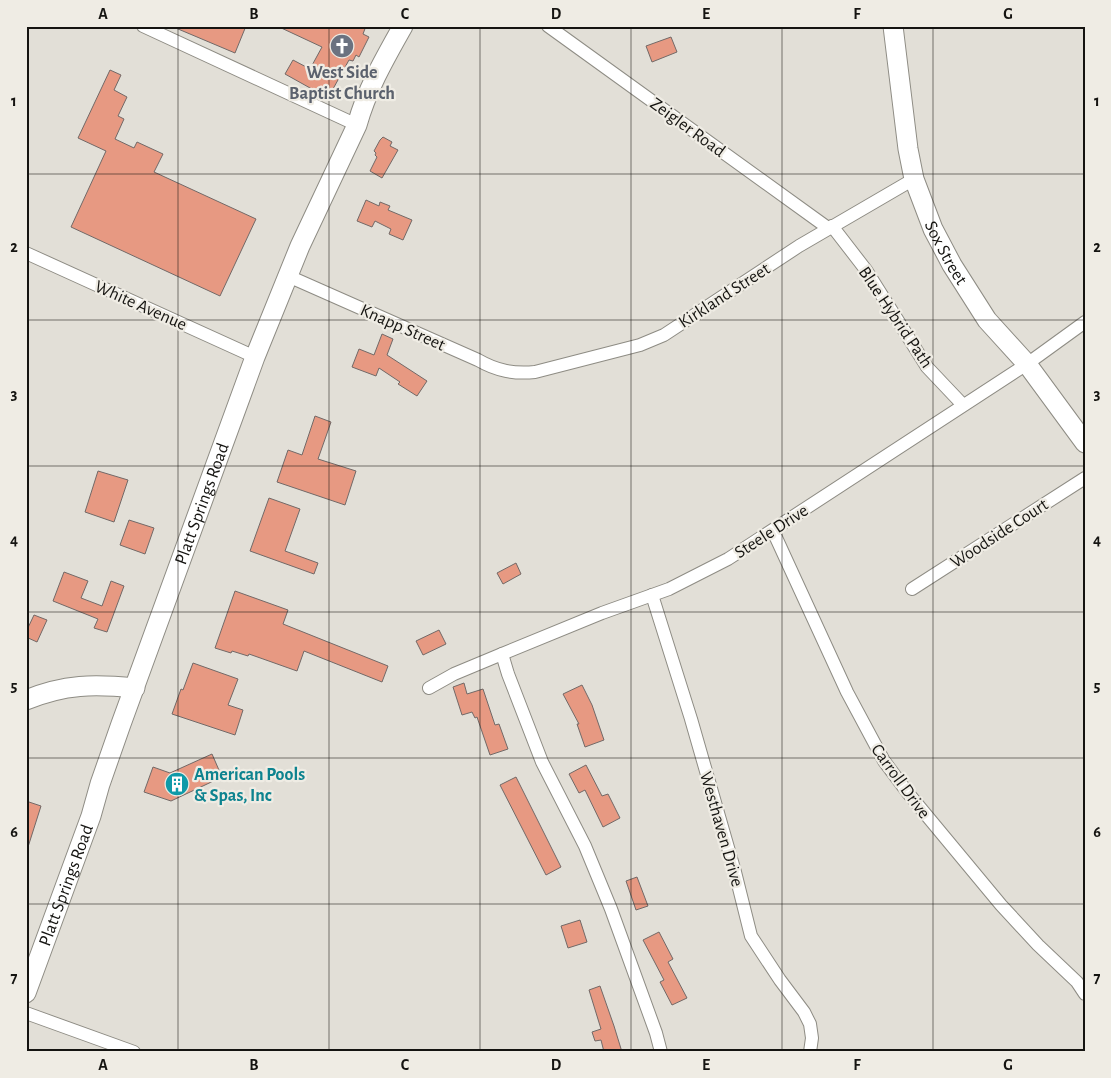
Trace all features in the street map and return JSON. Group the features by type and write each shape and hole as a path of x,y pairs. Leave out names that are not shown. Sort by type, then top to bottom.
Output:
{"main road":[{"name":"Platt Springs Road","path":"26,993 255,357 300,246 357,125 363,104 380,67 403,26"},
{"name":"Sox Street","path":"893,26 908,149 914,179 933,229 956,272 987,320 1027,364 1085,443"},
{"path":"26,700 46,692 81,686 106,685 135,688"}],"street":[{"path":"144,26 357,125"},
{"name":"Zeigler Road","path":"548,26 830,227"},
{"name":"Kirkland Street","path":"519,374 562,366 653,340 830,227 914,179"},
{"name":"Blue Hybrid Path","path":"830,227 866,270 927,367 963,405"},
{"name":"White Avenue","path":"26,253 255,357"},
{"name":"Knapp Street","path":"288,276 490,367 519,374"},
{"name":"Steele Drive","path":"429,688 454,674 602,613 652,595 728,559 1027,364 1085,322"},
{"name":"Woodside Court","path":"912,589 1085,478"},
{"name":"Carroll Drive","path":"773,531 847,692 884,761 1000,905 1077,982 1085,994"},
{"name":"Westhaven Drive","path":"652,595 699,748 735,872 751,936 804,1012 810,1024 812,1038 810,1052"},
{"path":"502,654 542,762 585,846 612,909 661,1052"},
{"path":"26,1012 134,1052"}],"building":[{"path":"171,26 246,26 235,53"},
{"path":"277,26 366,26 363,34 369,37 359,57 356,55 353,61 349,60 328,98 285,74 293,60 310,69 322,47"},
{"path":"671,37 677,52 652,62 646,46"},
{"path":"110,70 121,75 114,90 127,97 118,116 124,119 115,139 134,148 137,142 163,154 154,172 256,219 220,296 71,227 106,151 78,138"},
{"path":"383,137 392,142 390,146 398,150 382,178 370,171 377,157 374,151"},
{"path":"366,200 379,206 380,202 390,206 388,210 412,220 403,240 389,234 391,229 375,221 372,227 357,221"},
{"path":"382,334 393,339 387,355 427,381 417,396 398,384 400,382 379,368 376,376 352,367 359,349 374,355"},
{"path":"315,416 331,422 318,459 356,471 345,505 277,482 288,450 302,455"},
{"path":"98,471 128,480 114,522 85,512"},
{"path":"269,498 300,509 285,551 318,563 314,574 250,551"},
{"path":"129,520 154,528 145,554 120,545"},
{"path":"516,563 521,574 503,584 497,573"},
{"path":"64,572 88,581 81,598 102,606 111,581 124,586 107,632 94,628 98,619 53,601"},
{"path":"235,591 288,610 283,624 388,666 382,682 304,651 297,671 249,654 248,656 232,651 231,653 215,648"},
{"path":"34,615 47,620 37,642 26,637 26,632"},
{"path":"439,630 446,644 423,655 416,641"},
{"path":"193,663 238,679 228,705 243,710 235,735 172,714"},
{"path":"464,683 467,694 483,689 495,725 499,724 508,749 490,755 477,717 475,718 472,712 462,715 453,687"},
{"path":"582,685 592,705 604,740 585,747 577,724 579,724 563,694"},
{"name":"American Pools & Spas, Inc","path":"212,754 222,777 171,801 144,792 153,767 170,773"},
{"path":"586,765 602,796 608,794 620,818 603,827 585,790 579,793 569,774"},
{"path":"516,777 561,867 546,875 500,785"},
{"path":"26,801 41,806 28,847 26,847"},
{"path":"637,877 648,906 636,910 626,881"},
{"path":"580,920 587,942 568,948 561,926"},
{"path":"659,932 673,959 668,962 687,998 672,1005 660,982 664,980 643,940"},
{"path":"600,986 622,1052 604,1052 601,1040 595,1041 592,1032 601,1029 589,990"}],"place":[{"name":"West Side Baptist Church","path":"342,46"},
{"name":"American Pools & Spas, Inc","path":"177,784"}]}
